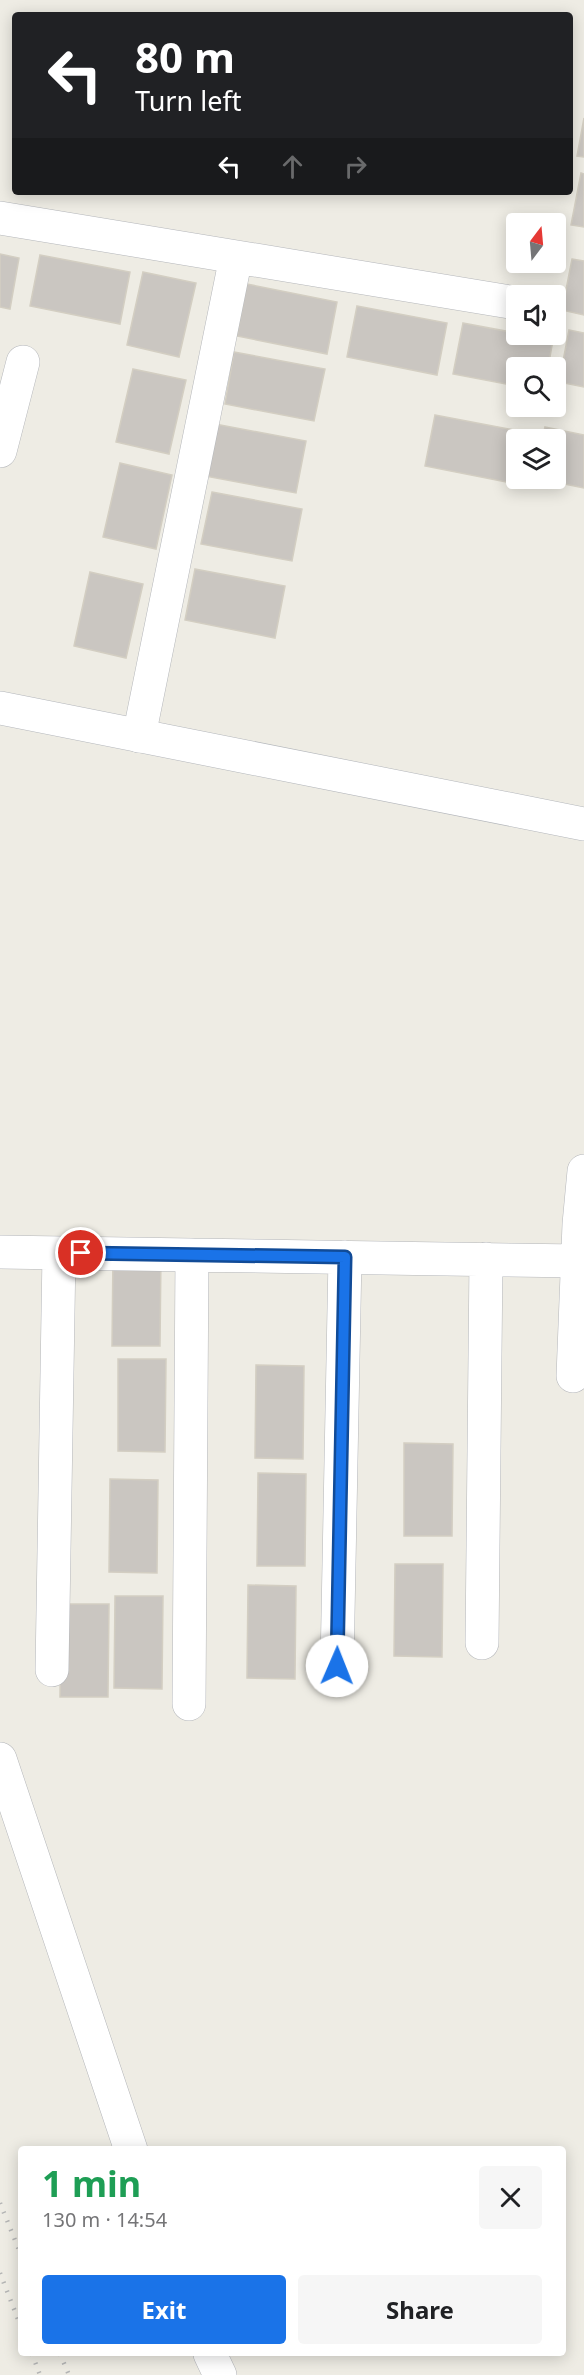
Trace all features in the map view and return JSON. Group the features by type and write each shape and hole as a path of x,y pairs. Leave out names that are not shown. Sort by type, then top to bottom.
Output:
{"street":[{"path":"0,218 506,301"},
{"path":"139,736 236,257"},
{"path":"0,451 23,362"},
{"path":"0,708 584,824"},
{"path":"573,1376 584,1171"},
{"path":"0,1252 579,1261"},
{"path":"52,1670 59,1252"},
{"path":"189,1704 192,1255"},
{"path":"337,1666 345,1257"},
{"path":"482,1643 486,1259"},
{"path":"0,1759 129,2146"},
{"path":"211,2356 220,2375"}],"building":[{"path":"584,118 584,157 577,156"},
{"path":"581,173 584,174 584,227 571,225"},
{"path":"0,254 19,258 10,309 0,307"},
{"path":"40,255 130,272 120,324 30,306"},
{"path":"572,259 584,261 584,315 566,311 566,290"},
{"path":"143,272 196,283 179,357 127,345"},
{"path":"247,284 337,302 327,354 237,336"},
{"path":"357,306 447,323 437,375 347,357"},
{"path":"463,323 506,331 506,345 552,345 550,357 506,357 506,384 453,374"},
{"path":"569,330 584,333 584,387 566,383 566,357 564,357"},
{"path":"234,352 325,369 314,421 225,404"},
{"path":"133,369 186,380 169,454 116,442"},
{"path":"435,415 509,429 506,429 506,482 425,466"},
{"path":"215,424 306,441 296,493 205,476"},
{"path":"566,431 584,435 584,488 566,484"},
{"path":"120,463 172,475 156,549 103,537"},
{"path":"212,492 302,509 292,561 201,544"},
{"path":"195,569 285,586 275,638 185,620"},
{"path":"90,572 143,584 126,658 74,646"},
{"path":"113,1253 161,1254 160,1346 112,1346"},
{"path":"118,1359 166,1359 165,1452 118,1451"},
{"path":"256,1365 304,1366 303,1459 255,1458"},
{"path":"404,1443 453,1444 452,1536 404,1536"},
{"path":"258,1473 306,1474 305,1566 257,1566"},
{"path":"110,1479 158,1480 157,1573 109,1572"},
{"path":"395,1564 443,1564 442,1657 394,1656"},
{"path":"248,1585 296,1586 295,1679 247,1678"},
{"path":"115,1596 163,1596 162,1689 114,1688"},
{"path":"61,1604 109,1604 108,1697 60,1697"}],"railway":[{"path":"0,2203 18,2248"},
{"path":"0,2273 18,2319"},
{"path":"33,2356 40,2375"},
{"path":"61,2356 69,2375"}],"route":[{"path":"81,1253 345,1257 337,1666"}]}
